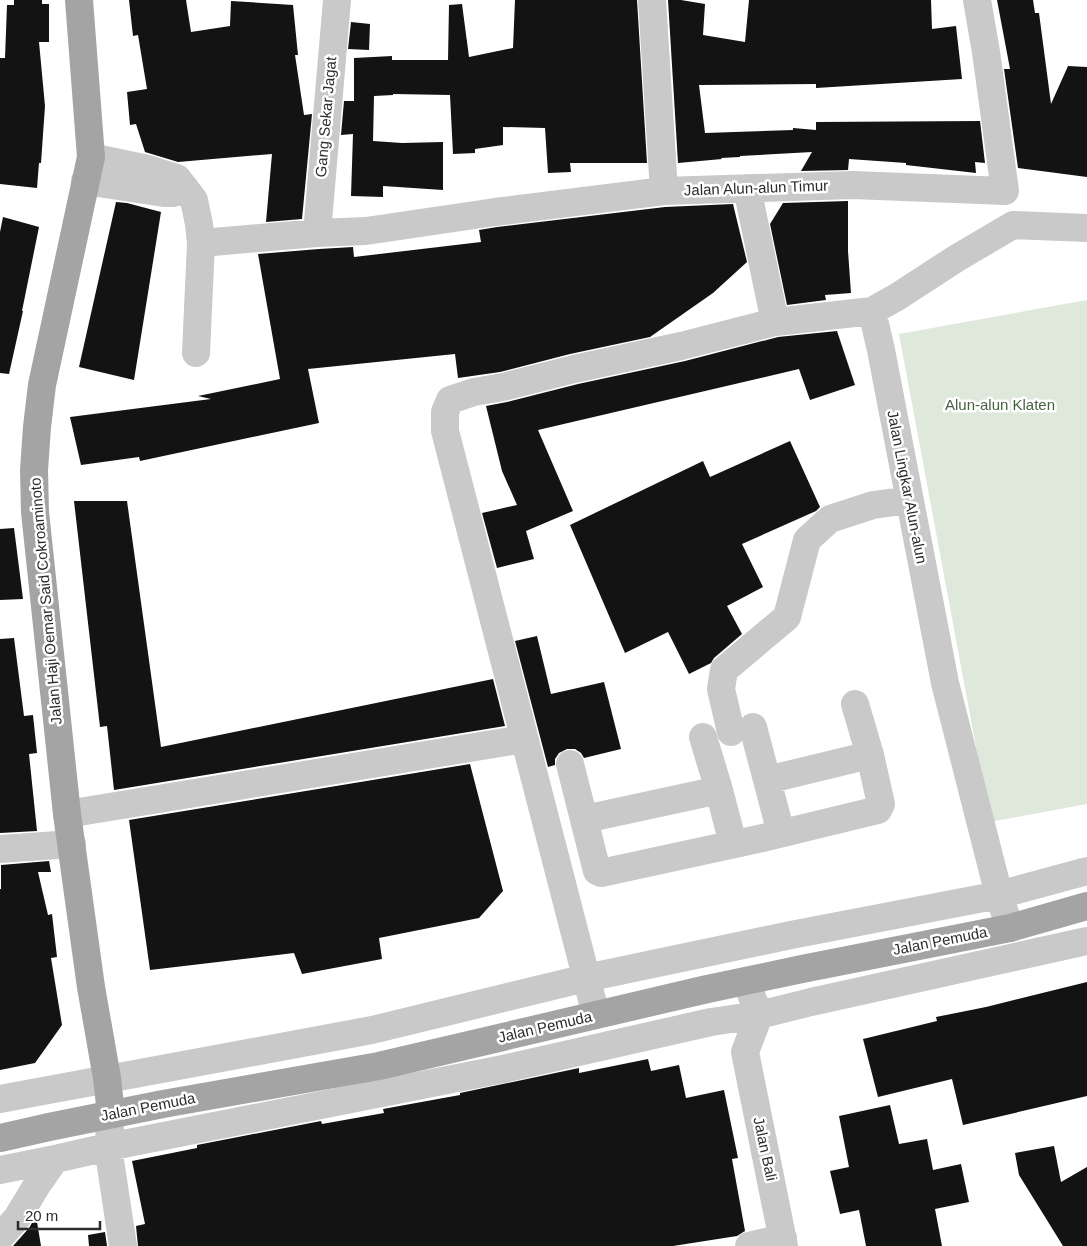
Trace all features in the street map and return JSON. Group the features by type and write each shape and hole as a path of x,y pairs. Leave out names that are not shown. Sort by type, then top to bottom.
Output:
{"main road":[{"name":"Jalan Haji Oemar Said Cokroaminoto","path":"79,0 88,169 42,385 34,470 35,512 67,814 111,1114"},
{"name":"Jalan Pemuda","path":"0,1138 221,1093 379,1066 703,990 1010,928 1087,906"}],"street":[{"name":"Gang Sekar Jagat","path":"317,233 337,0"},
{"path":"652,0 664,191"},
{"path":"978,0 1004,191 1013,225"},
{"path":"88,169 164,193 173,193 185,188 190,193 196,205 201,243 196,353"},
{"name":"Jalan Alun-alun Timur","path":"201,243 317,233 366,231 494,212 664,191 854,185 1004,191"},
{"path":"746,188 776,322"},
{"path":"596,1015 445,431 445,412 450,400 474,392 681,346 776,322 872,311 1013,225 1087,228"},
{"name":"Jalan Lingkar Alun-alun","path":"872,311 945,682 1010,928"},
{"path":"781,833 767,780 721,689 724,670 787,617 806,540 830,519 873,505 910,500"},
{"path":"570,764 597,871 601,873 878,810 882,804 855,704"},
{"path":"704,737 734,844"},
{"path":"67,814 524,739"},
{"path":"767,780 870,755"},
{"path":"585,819 719,790"},
{"path":"0,849 72,844"},
{"path":"0,1099 372,1030 586,978 791,935 1000,895 1087,871"},
{"path":"791,935 802,969"},
{"path":"0,1170 503,1069 711,1022 759,1015 1087,941"},
{"path":"703,990 711,1022 745,1052 759,1015 746,981"},
{"path":"372,1030 379,1066"},
{"name":"Jalan Bali","path":"745,1052 784,1242"},
{"path":"111,1114 108,1148 123,1246"},
{"path":"0,1236 17,1218 55,1160"},
{"path":"749,1246 784,1242"}],"green space":[{"name":"Alun-alun Klaten","path":"1087,300 1087,804 990,822 899,334"}],"building":[{"path":"14,0 42,0 42,4 49,4 49,42 39,42 45,106 41,163 39,163 37,188 0,184 0,58 5,58 7,5 14,5"},
{"path":"129,0 186,0 191,32 230,26 231,1 293,5 298,55 295,55 304,115 312,114 302,219 266,222 272,154 178,162 145,152 136,124 130,125 127,92 147,89 138,35 133,36"},
{"path":"515,0 637,0 647,163 570,163 571,172 548,173 545,128 503,127 503,145 475,149 475,153 453,154 450,95 393,94 374,96 373,141 402,143 443,142 443,190 383,186 383,197 351,196 353,134 341,135 344,101 354,101 354,58 392,56 392,60 448,60 449,5 462,4 469,57 513,48"},
{"path":"668,0 705,4 703,35 745,42 749,0 931,0 932,29 956,26 962,79 816,88 816,84 699,85 705,133 793,130 793,128 816,130 816,122 980,121 985,163 975,162 976,173 906,165 906,163 849,159 848,170 801,171 812,152 740,156 678,163"},
{"path":"997,0 1033,0 1035,13 1039,13 1051,104 1068,66 1087,67 1087,177 1018,168 1004,69 1010,69"},
{"path":"351,22 370,24 369,50 348,49"},
{"path":"848,201 848,251 851,293 825,295 826,300 787,305 770,224 783,203"},
{"path":"116,202 161,212 134,380 79,367"},
{"path":"733,204 747,262 713,293 650,337 570,354 500,372 458,378 455,354 308,369 319,423 140,461 139,457 81,465 70,417 211,399 198,396 280,379 258,254 353,247 354,257 481,242 479,230 497,227 665,207"},
{"path":"3,217 39,227 9,374 0,373 0,232"},
{"path":"837,331 855,385 810,400 799,369 538,430 573,511 526,531 534,559 497,568 482,513 517,505 502,471 486,406 685,361 778,337"},
{"path":"790,441 820,507 816,511 742,544 763,587 727,606 742,634 714,658 711,663 689,674 668,632 625,653 570,525 703,461 710,477"},
{"path":"74,501 127,501 161,747 493,679 505,726 114,790 107,726 100,727"},
{"path":"14,528 23,599 0,600 0,529"},
{"path":"537,636 551,694 604,682 621,749 584,758 575,749 567,749 559,753 555,759 555,765 548,767 515,641"},
{"path":"14,638 24,716 33,715 37,753 29,754 37,831 0,833 0,639"},
{"path":"470,764 503,891 479,918 379,938 382,959 302,974 294,953 150,970 129,820"},
{"path":"49,861 51,872 38,872 48,915 52,914 57,957 51,958 62,1025 35,1063 0,1070 1,865"},
{"path":"1087,982 1087,1096 963,1125 952,1079 878,1097 863,1039 937,1021 936,1017 986,1007"},
{"path":"648,1059 651,1071 679,1065 686,1098 724,1090 738,1158 732,1159 745,1231 737,1236 673,1246 138,1246 136,1226 145,1224 132,1161 197,1148 197,1145 321,1121 322,1124 384,1113 383,1109 460,1095 460,1093 579,1068 579,1073"},
{"path":"890,1105 899,1144 927,1139 933,1170 961,1164 969,1202 935,1209 942,1246 866,1246 859,1210 840,1214 830,1171 849,1167 839,1116"},
{"path":"1054,1146 1061,1182 1087,1167 1087,1246 1063,1246 1019,1175 1015,1153"},
{"path":"36,1216 41,1246 13,1246 29,1228"},
{"path":"105,1232 107,1246 89,1246 88,1235"}]}
